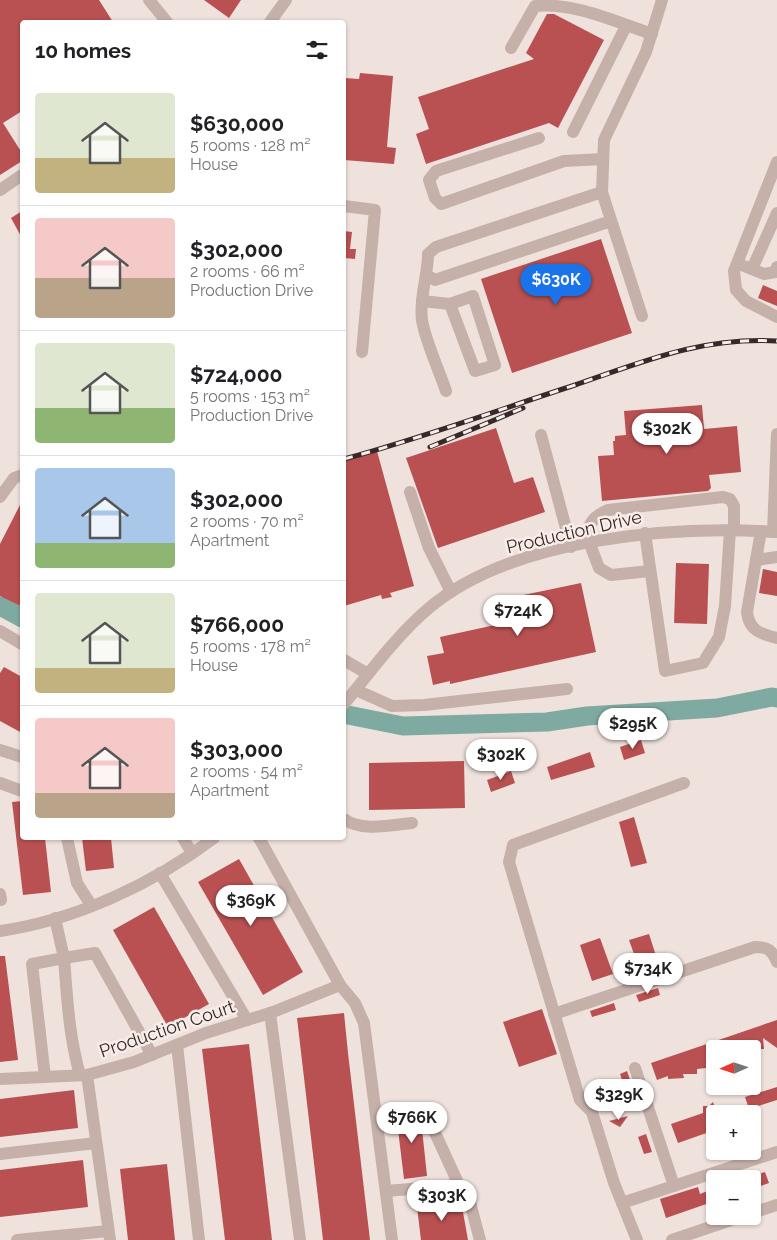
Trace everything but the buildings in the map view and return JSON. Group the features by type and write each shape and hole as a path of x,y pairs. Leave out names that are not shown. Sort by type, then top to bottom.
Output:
{"street":[{"path":"149,0 165,20"},
{"path":"271,20 286,0"},
{"path":"642,316 602,192 604,140 646,52 662,0"},
{"path":"511,48 535,6 547,5 568,8 652,34"},
{"path":"573,132 626,26"},
{"path":"539,138 436,171 430,180 435,198 441,204 564,161 603,159"},
{"path":"777,162 772,192 734,271 736,290 746,301 777,317"},
{"path":"0,190 20,176"},
{"path":"446,391 422,320 423,286 428,276 428,254 436,247 602,192"},
{"path":"346,206 375,210 362,352"},
{"path":"752,269 777,213"},
{"path":"428,276 435,280 611,221"},
{"path":"737,263 764,274 776,269"},
{"path":"422,301 450,304 473,296 495,365 475,371 450,304"},
{"path":"777,434 770,532 756,560 747,612 748,622 761,634 777,638"},
{"path":"540,435 571,547"},
{"path":"0,497 14,478 20,476"},
{"path":"410,492 429,548 451,592"},
{"path":"645,533 665,671 703,663 719,637 734,506 730,499 724,497 608,510 596,515 589,523 590,543 599,568 611,575 650,571"},
{"name":"Production Drive","path":"346,702 417,619 451,592 506,565 571,547 645,533 732,530 770,532"},
{"path":"756,560 777,557"},
{"path":"0,631 20,643"},
{"path":"346,661 368,674"},
{"path":"356,690 392,706 567,689"},
{"path":"0,750 20,756"},
{"path":"0,783 20,790"},
{"path":"637,1240 622,1203 592,1112 580,1100 509,862 513,846 684,783"},
{"path":"346,821 350,824 376,826 412,824"},
{"path":"67,840 77,883 91,905"},
{"path":"184,840 192,853"},
{"path":"0,931 55,918 136,886 211,840"},
{"path":"260,840 340,985 355,1003 364,1023 392,1240"},
{"path":"160,873 247,1020"},
{"path":"17,1240 109,1236 96,1143 83,1075 70,1027 64,958 55,918"},
{"path":"554,1014 755,947 764,947 771,950 777,962"},
{"path":"45,1077 32,964 95,953 152,1055"},
{"name":"Production Court","path":"0,1079 83,1075 134,1062 176,1045 270,1013 340,985"},
{"path":"270,1013 300,1240"},
{"path":"176,1045 199,1240"},
{"path":"635,1068 674,1186"},
{"path":"430,1122 459,1185 467,1191 480,1240"},
{"path":"0,1154 96,1143"},
{"path":"622,1203 777,1152"},
{"path":"386,1191 459,1185"},
{"path":"761,1210 777,1205"},
{"path":"672,1240 716,1225"}],"waterway":[{"path":"0,606 20,617"},
{"path":"348,715 403,726 547,722 587,716 717,708 772,697 777,698"}],"railway":[{"path":"346,458 431,433 650,359 723,343 777,341"},
{"path":"430,447 523,408"}]}
